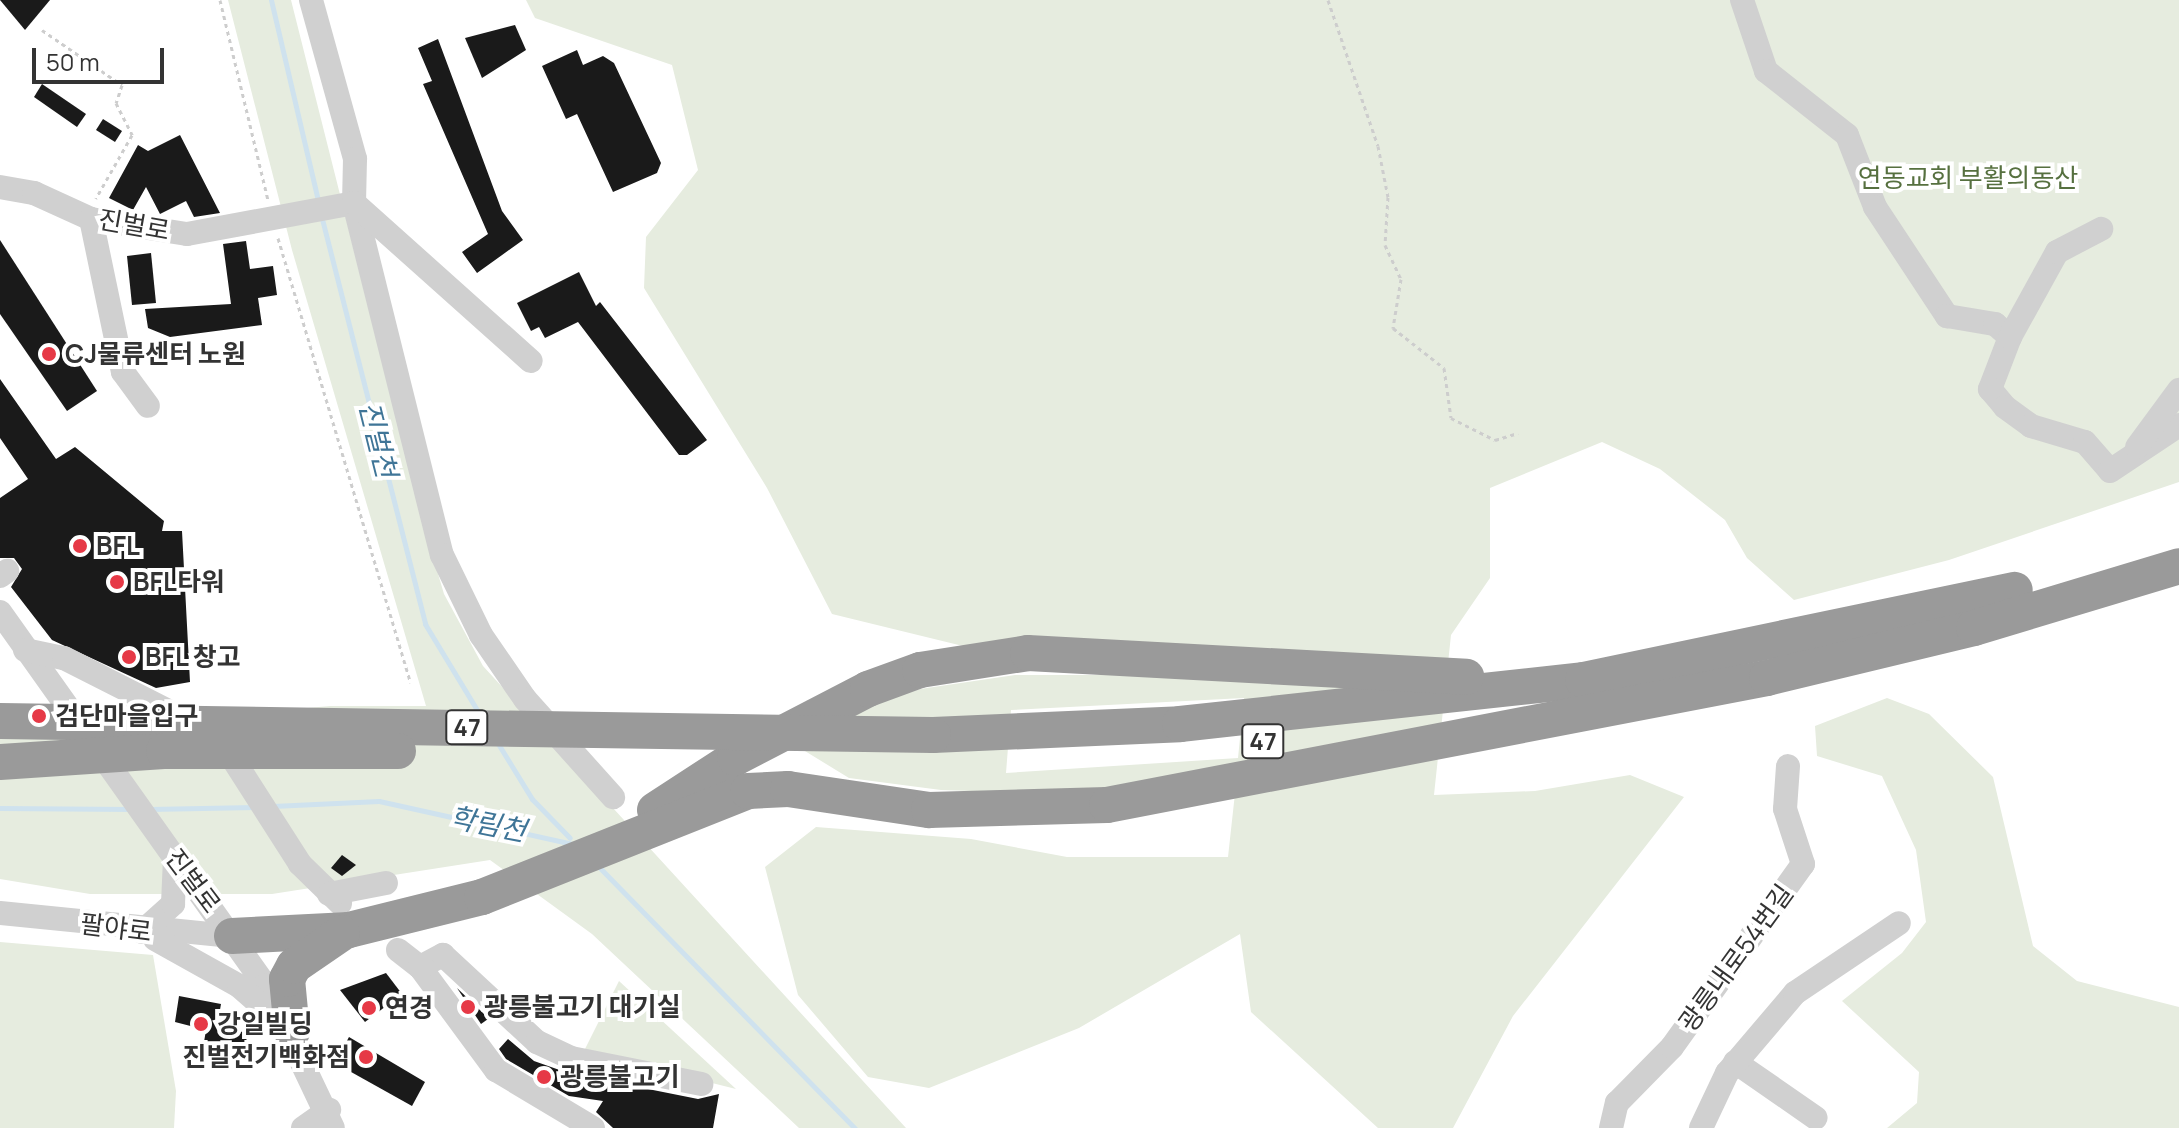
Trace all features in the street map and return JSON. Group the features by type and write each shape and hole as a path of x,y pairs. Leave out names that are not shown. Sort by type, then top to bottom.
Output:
{"highway":[{"name":"47","path":"1589,696 1971,603 2179,546"},
{"name":"47","path":"0,762 323,750 932,747 1195,722 1589,696 1974,628 2179,566"},
{"path":"603,843 735,758 920,670 1028,653 1589,696"},
{"path":"232,936 340,909 482,897 603,843 748,791 788,789 929,810 1107,805 1589,696"},
{"name":"47","path":"0,721 932,747"},
{"path":"292,1032 287,979 340,909"}],"street":[{"path":"311,0 355,159 354,203 442,555 481,635 525,699 613,797"},
{"path":"1742,0 1743,21 1766,71 1847,135 1875,207 1947,316 1995,324 2010,337"},
{"name":"진벌로","path":"0,187 34,193 91,219 187,234 273,221 354,203"},
{"path":"354,203 531,361"},
{"path":"91,219 123,372 148,406"},
{"path":"2101,229 2057,252 2010,337 1990,389 2005,407 2031,426 2085,442 2110,471 2124,465 2179,425"},
{"path":"2124,465 2179,390"},
{"name":"진벌로","path":"0,612 96,752 232,936 292,1032 331,1119"},
{"path":"22,645 64,658 189,721 225,745 247,774 289,848 340,909 386,883"},
{"name":"광릉내로54번길","path":"1611,1128 1617,1103 1664,1057 1803,864 1785,809 1788,766"},
{"path":"175,859 173,904 142,932 239,986 292,1032"},
{"name":"팔야로","path":"0,913 142,932 232,936"},
{"path":"1701,1128 1735,1062 1795,993 1899,923"},
{"path":"398,950 420,967 496,1070 593,1128"},
{"path":"420,967 443,955 537,1042 571,1058 701,1084"},
{"path":"1735,1062 1816,1118"},
{"path":"303,1128 331,1119"}],"path":[{"path":"220,0 273,221 411,683"},
{"path":"1328,0 1380,158 1385,245 1401,279 1393,328 1444,368 1451,418 1495,440 1518,433"},
{"path":"42,30 122,85 116,103 132,135 91,219"}],"green space":[{"path":"228,0 291,0 422,520 444,594 483,666 906,1128 799,1128 592,934 490,860 272,894 90,894 0,879 0,735 330,706 426,706 292,250"},
{"name":"연동교회 부활의동산","path":"526,0 2179,0 2179,482 1949,560 1794,600 1747,558 1725,520 1660,469 1602,442 1490,488 1490,578 1451,635 1434,795 1535,791 1630,775 1684,797 1513,1016 1453,1128 1378,1128 1251,1012 1240,934 1079,1028 929,1088 868,1077 798,995 765,867 816,827 971,839 1067,857 1228,857 1237,775 1090,795 941,790 849,778 800,748 851,711 920,689 1015,675 1158,675 971,648 832,614 767,488 644,288 646,237 698,170 672,65 535,18","holes":["1244,698 1238,758 1006,773 1011,710"]},
{"path":"1887,698 1929,714 1993,777 2033,946 2077,981 2179,1007 2179,1128 1887,1128 1917,1103 1919,1072 1842,1001 1902,953 1926,922 1916,850 1882,776 1817,756 1815,726"},
{"path":"0,942 153,955 176,1091 174,1128 0,1128"},
{"path":"619,981 736,1089 584,1051"}],"building":[{"path":"0,0 50,0 25,30"},
{"path":"515,25 526,50 482,78 465,38"},
{"path":"438,39 502,211 523,240 477,273 462,252 488,234 423,84 432,81 418,48"},
{"path":"577,50 583,65 603,56 614,63 661,163 657,173 613,192 577,114 566,119 542,66"},
{"path":"42,84 86,114 77,127 34,97"},
{"path":"103,119 122,131 115,142 96,130"},
{"path":"180,135 220,213 194,217 186,201 160,214 146,187 133,210 109,198 138,145 148,151"},
{"name":"CJ물류센터 노원","path":"0,240 97,391 67,411 0,314"},
{"path":"246,241 250,269 273,266 277,295 258,298 262,325 170,337 148,328 145,309 231,304 223,244"},
{"path":"151,253 156,303 132,305 127,256"},
{"path":"579,272 596,306 600,302 707,440 687,455 679,455 578,322 545,338 539,327 531,331 517,303"},
{"name":"BFL","path":"0,379 56,459 75,447 164,521 162,531 182,531 190,682 156,688 52,640 11,587 22,569 14,558 0,558 0,498 28,479 0,438"},
{"path":"342,855 356,865 342,876 331,868"},
{"name":"연경","path":"386,973 402,994 365,1022 340,990"},
{"path":"457,988 484,1014 488,1019 481,1024"},
{"name":"강일빌딩","path":"179,996 221,1004 217,1027 248,1033 244,1050 204,1042 206,1030 175,1022"},
{"path":"349,1037 425,1082 412,1106 335,1063"},
{"path":"508,1039 534,1061 568,1073 698,1099 719,1094 713,1128 613,1128 596,1112 603,1101 569,1096 506,1059 499,1049"}],"waterway":[{"name":"진벌천","path":"271,0 318,201"},
{"name":"진벌천","path":"321,215 425,624 479,713"},
{"name":"진벌천","path":"497,742 532,799 570,838"},
{"name":"학림천","path":"273,806 379,801 577,845"},
{"name":"학림천","path":"149,809 255,807"},
{"name":"학림천","path":"0,808 131,809"},
{"name":"학림천","path":"598,866 855,1128"}],"place":[{"name":"CJ물류센터 노원","path":"49,354"},
{"name":"BFL","path":"80,546"},
{"name":"BFL타워","path":"117,582"},
{"name":"BFL 창고","path":"129,657"},
{"name":"검단마을입구","path":"39,716"},
{"name":"광릉불고기 대기실","path":"468,1007"},
{"name":"연경","path":"369,1008"},
{"name":"강일빌딩","path":"201,1024"},
{"name":"진벌전기백화점","path":"366,1057"},
{"name":"광릉불고기","path":"544,1077"}]}
